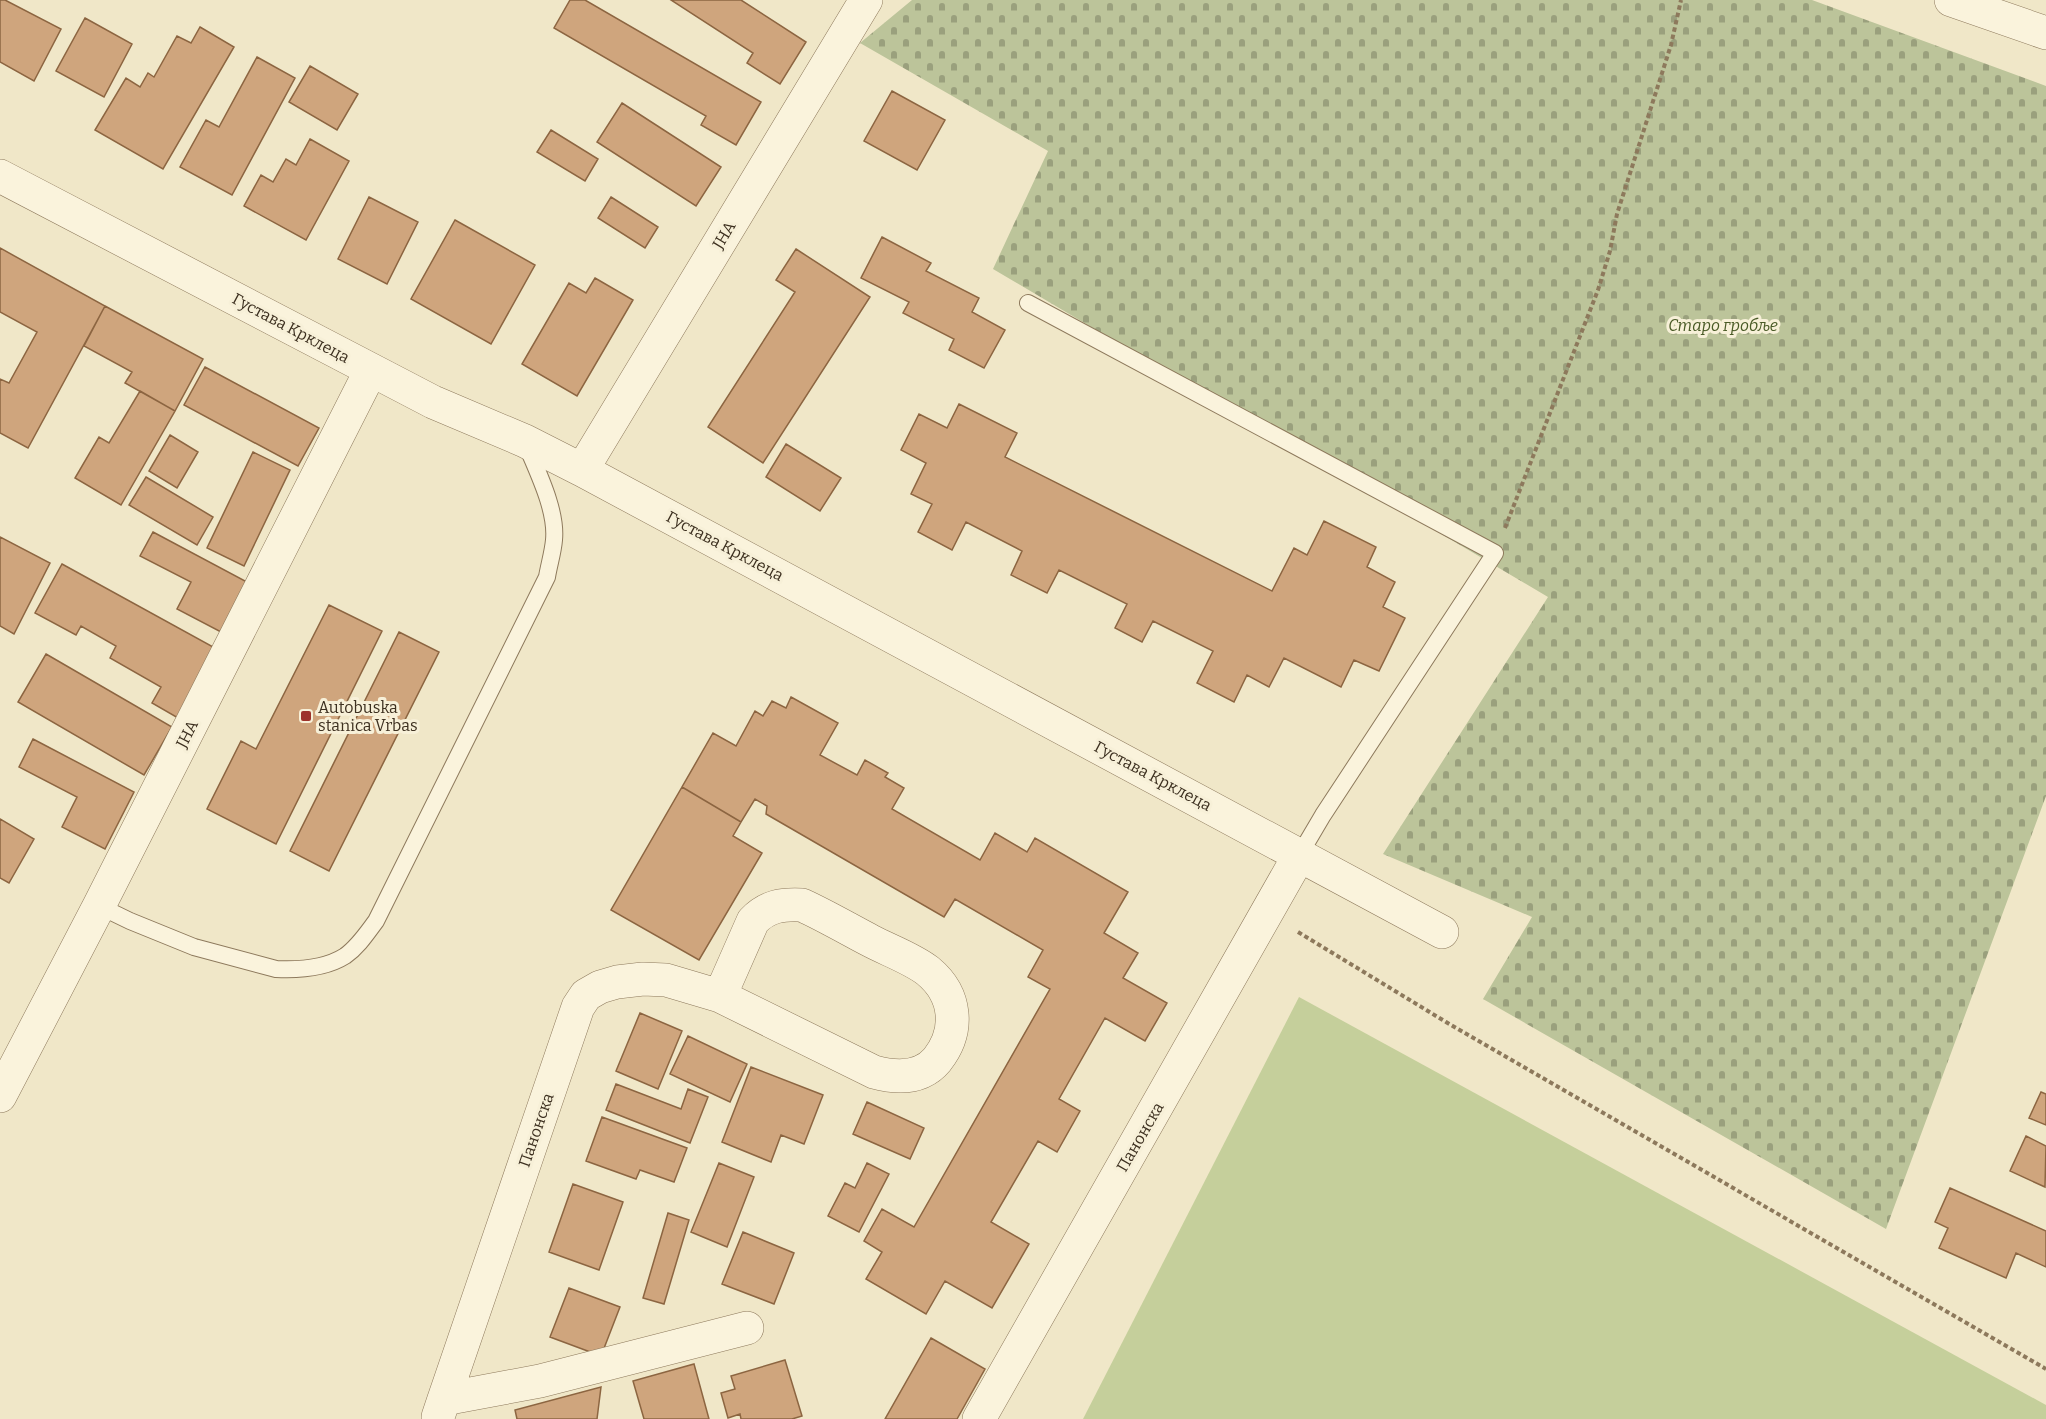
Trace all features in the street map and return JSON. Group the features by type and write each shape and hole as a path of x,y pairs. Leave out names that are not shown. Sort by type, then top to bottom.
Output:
{"street":[{"name":"ЈНА","path":"582,470 866,0"},
{"path":"1951,0 2046,33"},
{"name":"Густава Крклеца","path":"0,176 433,402 525,441 582,470 1442,932"},
{"name":"ЈНА","path":"0,1096 371,370"},
{"name":"Панонска","path":"979,1419 1300,854"},
{"name":"Панонска","path":"441,1409 578,1007 586,995 600,987 617,982 666,980 720,996 874,1072 888,1076 912,1076 924,1071 933,1064 947,1045 952,1030 951,1005 945,992 927,970 802,905 774,906 762,912 753,921 720,996"},
{"name":"Панонска","path":"441,1409 747,1328"}],"lane":[{"path":"1028,303 1495,554 1300,854"},
{"path":"99,906 194,947 276,969 290,969 335,961 346,955 361,941 376,921 547,577 554,538 552,517 544,489 525,441"}],"path":[{"path":"1495,554 1598,290 1610,251 1617,214 1671,45 1681,0"},
{"path":"1267,914 1446,1022 2046,1369"}],"green space":[{"name":"Старо гробље","path":"912,0 1812,0 2046,86 2046,796 1886,1229 1483,999 1532,917 1383,854 1548,597 993,269 1048,151 860,43"},
{"path":"1299,997 2046,1405 2046,1419 1083,1419"}],"building":[{"path":"0,0 5,0 61,29 34,81 0,62"},
{"path":"570,0 585,0 761,102 736,145 701,125 706,116 554,28"},
{"path":"671,0 741,0 806,42 780,84 747,63 753,53"},
{"path":"85,18 132,44 104,97 56,71"},
{"path":"200,27 234,47 163,169 95,130 126,78 140,87 148,73 154,77 177,36 191,43"},
{"path":"257,57 295,78 232,195 180,167 206,120 219,127"},
{"path":"310,66 358,94 337,130 289,102"},
{"path":"892,91 945,120 917,170 864,141"},
{"path":"622,103 721,167 696,206 597,142"},
{"path":"551,130 598,159 585,181 537,152"},
{"path":"310,139 349,161 306,240 244,206 261,175 273,182 286,159 296,165"},
{"path":"369,197 418,222 387,284 338,259"},
{"path":"611,197 658,227 645,248 598,218"},
{"path":"455,220 535,265 491,344 411,299"},
{"path":"882,237 931,263 926,271 979,298 972,312 1005,330 984,368 949,350 954,339 903,313 909,302 861,278"},
{"path":"0,248 105,306 28,448 0,433 0,379 9,383 37,332 0,312"},
{"path":"796,249 870,297 763,463 708,427 795,292 776,280"},
{"path":"595,278 633,300 577,396 522,364 569,283 586,293"},
{"path":"105,306 203,359 175,411 125,383 132,372 84,346"},
{"path":"205,367 319,428 298,466 184,405"},
{"path":"140,391 175,411 121,505 75,478 99,437 109,443"},
{"path":"959,404 1017,433 1005,457 1272,591 1294,548 1307,555 1324,521 1376,547 1367,567 1395,582 1383,607 1405,618 1379,671 1354,660 1341,687 1284,658 1269,687 1247,675 1234,702 1197,683 1213,651 1153,621 1142,642 1115,628 1127,604 1059,570 1047,593 1011,575 1022,551 966,522 952,550 918,532 932,504 911,494 926,463 901,450 919,414 947,428"},
{"path":"170,435 198,452 177,488 149,471"},
{"path":"786,444 841,478 820,511 766,477"},
{"path":"253,452 290,470 244,566 207,548"},
{"path":"146,477 213,517 197,545 129,505"},
{"path":"153,532 247,582 221,632 177,609 191,582 140,556"},
{"path":"0,537 50,563 14,634 0,626"},
{"path":"62,564 215,648 178,718 152,703 161,687 110,658 116,646 81,626 76,635 35,613"},
{"name":"Autobuska stanica Vrbas","path":"329,605 382,631 276,844 207,809 241,741 256,749"},
{"path":"399,632 439,652 329,871 290,851"},
{"path":"46,654 172,727 144,775 18,702"},
{"path":"791,697 838,723 820,755 857,775 865,760 888,773 885,777 904,788 892,809 980,860 995,833 1027,852 1035,838 1128,892 1104,933 1138,953 1123,978 1167,1003 1145,1041 1105,1018 1059,1099 1080,1111 1057,1152 1038,1141 991,1222 1029,1244 992,1308 945,1281 926,1314 866,1279 882,1252 864,1241 882,1209 914,1227 1050,989 1028,977 1043,950 955,899 944,917 766,814 767,806 755,799 741,822 682,787 713,733 736,746 755,711 763,716 772,701 786,708"},
{"path":"33,739 134,792 105,849 62,827 77,797 19,767"},
{"path":"682,787 741,822 733,836 762,853 699,960 611,910"},
{"path":"0,819 34,839 9,883 0,878"},
{"path":"640,1013 682,1031 658,1089 616,1071"},
{"path":"688,1036 747,1064 730,1102 670,1074"},
{"path":"751,1067 823,1095 804,1144 781,1135 771,1162 722,1142"},
{"path":"616,1084 681,1109 688,1089 708,1097 690,1143 606,1110"},
{"path":"2041,1092 2046,1094 2046,1125 2029,1118"},
{"path":"867,1102 924,1128 910,1159 853,1134"},
{"path":"602,1117 687,1148 674,1182 640,1170 636,1179 586,1161"},
{"path":"2026,1136 2046,1146 2045,1187 2010,1171"},
{"path":"719,1163 754,1177 727,1247 691,1232"},
{"path":"867,1163 889,1174 859,1232 828,1216 845,1183 855,1188"},
{"path":"573,1184 623,1202 599,1270 549,1252"},
{"path":"1950,1188 2046,1231 2046,1267 2016,1253 2006,1278 1939,1248 1948,1228 1935,1222"},
{"path":"668,1213 689,1220 664,1304 643,1298"},
{"path":"743,1232 794,1253 774,1304 722,1284"},
{"path":"569,1288 620,1307 601,1356 550,1337"},
{"path":"931,1338 985,1369 957,1419 885,1419"},
{"path":"785,1360 802,1416 792,1419 741,1419 740,1414 728,1418 721,1393 735,1389 731,1376"},
{"path":"694,1364 709,1419 644,1419 633,1381"},
{"path":"601,1387 597,1419 517,1419 515,1410"}],"place":[{"name":"Autobuska stanica Vrbas","path":"306,716"}]}
